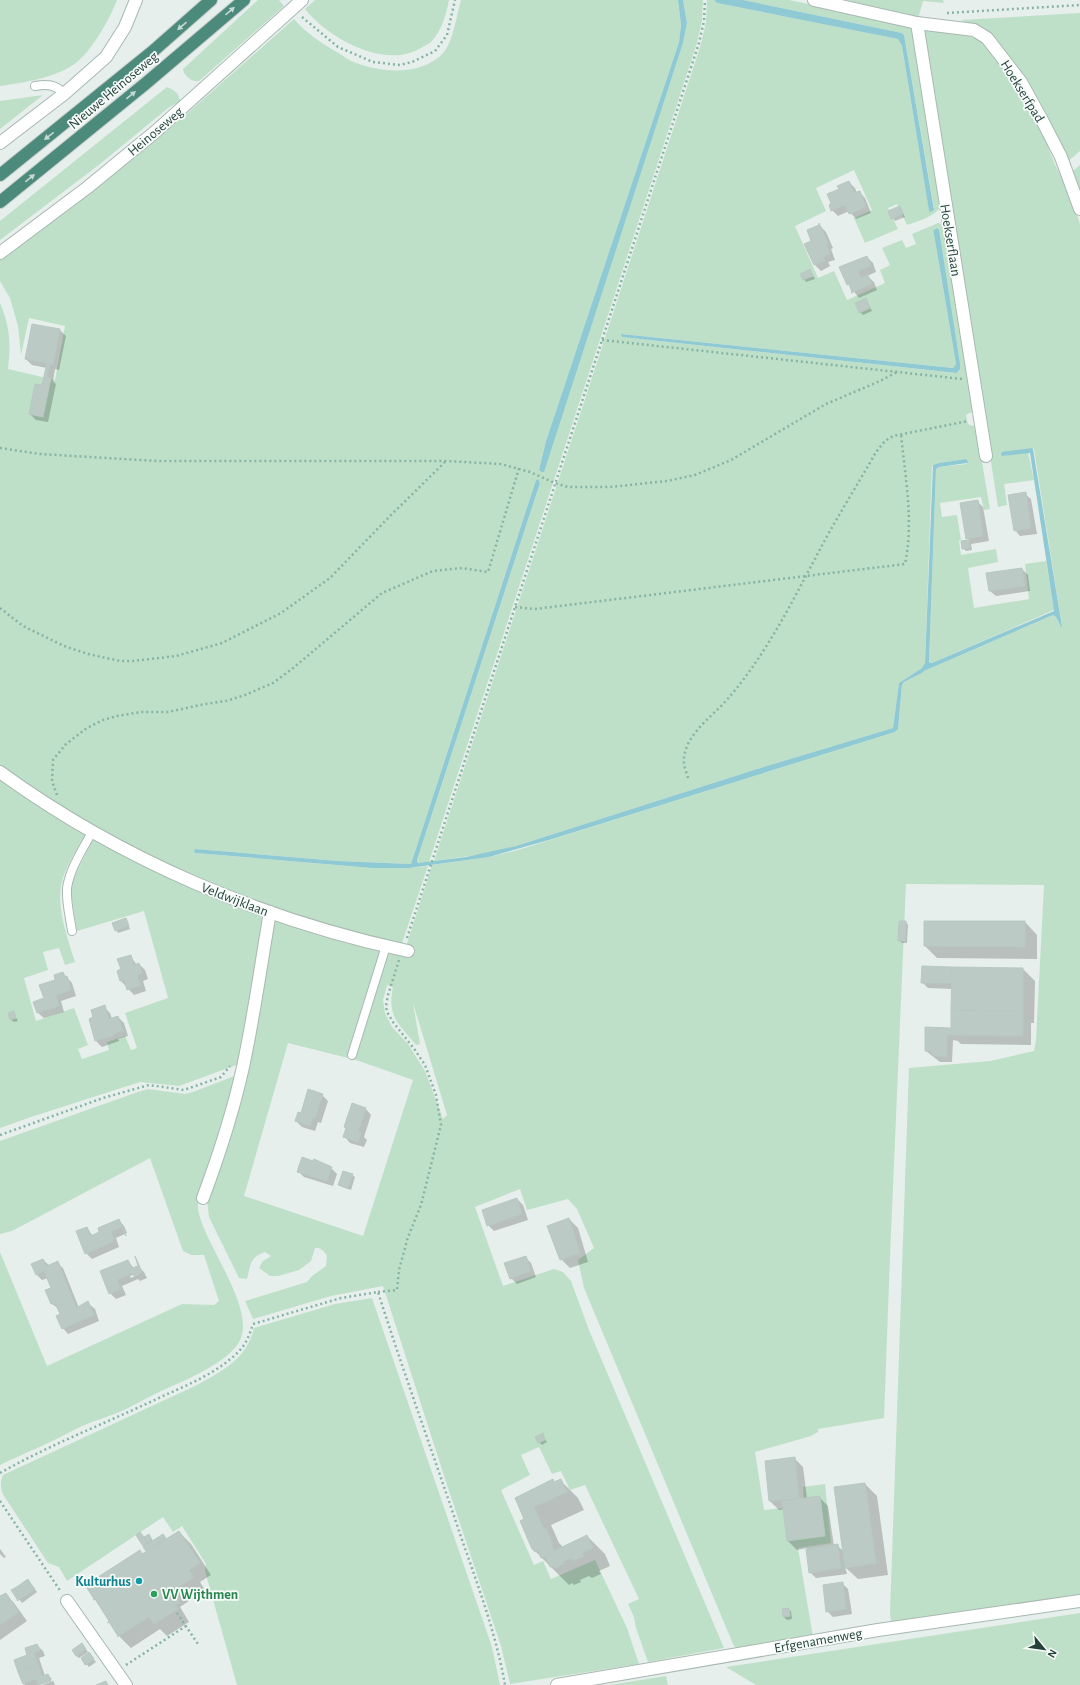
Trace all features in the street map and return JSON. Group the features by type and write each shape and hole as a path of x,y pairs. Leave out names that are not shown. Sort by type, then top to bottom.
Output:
{"highway":[{"name":"Nieuwe Heinoseweg","path":"0,175 146,57 211,0"},
{"name":"Nieuwe Heinoseweg","path":"0,202 145,84 244,0"}],"street":[{"path":"0,143 64,94 106,57 125,27 136,0"},
{"name":"Heinoseweg","path":"0,253 88,187 155,132 302,0"},
{"path":"814,0 920,24"},
{"name":"Hoekserfpad","path":"920,24 974,30 987,38 1020,82 1043,122 1061,157 1080,209"},
{"name":"Hoekserflaan","path":"920,24 986,456"},
{"name":"Veldwijklaan","path":"0,772 92,832 136,856 186,879 270,912 341,936 406,951"},
{"path":"203,1198 218,1157 241,1076 270,912"},
{"path":"67,1601 126,1685"},
{"name":"Erfgenamenweg","path":"557,1685 878,1630 1080,1601"}],"lane":[{"path":"35,86 50,84 58,88 64,94"},
{"path":"72,931 67,900 69,881 72,870 92,832"},
{"path":"352,1056 386,946"}],"path":[{"path":"302,16 338,48 373,62 400,65 426,56 438,47 447,35 455,0"},
{"path":"0,1473 59,1443 109,1422 200,1379 228,1361 241,1348 248,1339 253,1324 341,1298 397,1290 399,1270 406,1244 421,1205 441,1125 436,1095 425,1065 387,1012 386,1006 388,995 406,951 428,872 699,43 704,22 705,0"},
{"path":"942,14 1080,5"},
{"path":"602,340 975,381"},
{"path":"0,448 40,454 157,461 446,461 501,464 519,468 555,484 568,487 610,487 667,481 695,475 731,460 826,404 880,381 897,372"},
{"path":"688,778 684,762 687,746 694,732 725,702 762,653 808,575 817,555 876,452 885,441 901,434 980,418"},
{"path":"515,607 535,609 905,564 910,522 901,434"},
{"path":"0,608 23,626 64,646 88,654 120,661 176,656 222,643 281,613 330,578 446,461"},
{"path":"64,815 52,781 53,760 66,744 87,728 103,720 117,716 141,712 168,712 226,701 246,695 273,683 292,669 382,593 433,571 462,568 488,572 519,468"},
{"path":"0,1135 103,1098 149,1085 184,1090 221,1077 232,1061"},
{"path":"378,1292 402,1367 475,1575 500,1656 506,1685"},
{"path":"0,1501 67,1601"},
{"path":"178,1613 198,1644"},
{"path":"116,1670 186,1626"}],"green space":[{"path":"0,0 117,0 110,17 93,45 73,65 47,77 0,86"},
{"path":"258,0 279,0 284,6 199,81 194,81 189,78 184,73 183,69"},
{"path":"315,0 449,0 443,22 431,42 407,54 391,55 375,53 358,48 342,40 328,30 315,20 305,9"},
{"path":"461,0 678,0 681,25 679,42 546,441 539,470 586,339 683,43 687,23 683,0 703,0 702,21 697,43 429,862 419,863 417,860 540,483 538,479 536,480 411,864 338,861 195,849 196,853 372,868 409,868 428,866 402,943 399,945 342,932 194,878 94,828 0,767 0,303 9,335 8,369 55,380 65,326 29,318 21,355 18,326 10,298 0,281 0,260 113,174 190,111 294,19 304,29 327,46 356,63 378,69 414,69 435,60 444,52 450,41"},
{"path":"707,0 714,0 717,3 898,39 902,46 929,210 932,211 934,208 904,35 902,33 743,0 789,0 903,24 911,28 942,205 931,215 907,225 897,204 888,208 898,229 865,243 854,218 872,210 854,170 816,188 826,211 795,226 818,278 834,271 847,300 885,283 880,270 890,265 882,248 902,240 906,248 916,244 912,234 938,223 943,224 974,407 972,412 966,415 968,424 976,427 990,509 984,510 981,497 940,503 942,517 957,515 961,540 959,541 961,555 996,549 998,562 968,568 974,608 1029,599 1025,564 1046,561 1054,610 932,663 929,661 936,469 939,467 967,464 966,459 933,465 925,663 922,668 899,683 893,728 757,769 516,846 491,853 434,861 701,44 706,22","holes":["934,234 959,371 957,373 622,337 621,334 953,368 956,364"]},
{"path":"847,0 943,0 944,3 923,1 918,19"},
{"path":"1080,13 1080,151 1066,163 986,34 961,20"},
{"path":"924,30 965,34 980,41 991,52 1019,89 1041,129 1053,160 1074,205 1080,224 1080,1595 894,1624 891,1621 890,1613 909,1068 990,1061 1034,1051 1036,1040 1044,885 906,884 884,1418 818,1429 818,1432 811,1436 755,1452 764,1510 804,1506 803,1487 825,1484 831,1543 798,1548 813,1637 746,1648 736,1648 733,1644 584,1288 578,1260 594,1248 577,1209 568,1199 527,1210 520,1189 475,1207 503,1286 554,1269 563,1272 571,1281 589,1330 724,1648 648,1662 636,1628 634,1617 628,1604 639,1599 585,1485 570,1490 561,1471 552,1474 539,1447 521,1455 530,1475 501,1490 534,1565 543,1561 551,1579 595,1560 627,1628 639,1664 510,1684 501,1646 383,1286 331,1296 253,1319 245,1301 307,1282 312,1276 326,1266 327,1256 325,1252 319,1248 315,1248 311,1261 299,1270 278,1276 270,1276 259,1268 263,1261 271,1256 265,1252 253,1259 247,1279 239,1278 209,1217 207,1200 274,921 278,919 406,947 432,865 489,857 518,850 895,732 898,729 902,685 904,682 924,671 1053,615 1062,627 1034,449 1032,448 1002,456 1028,452 1034,480 1004,484 1007,505 998,507","holes":["387,985 393,987 393,1013 399,1025 416,1045 420,1044 413,1003 447,1115 443,1119 425,1071 408,1044 392,1027 385,1013 383,1000","288,1043 356,1060 413,1080 363,1236 244,1196"]},
{"path":"167,87 176,92 180,101 168,108 100,164 0,240 0,221"},
{"path":"43,95 0,129 0,101"},
{"path":"1080,165 1080,197 1071,173"},
{"path":"0,778 86,833 65,872 60,896 66,934 75,962 65,965 59,948 43,952 48,970 24,978 36,1021 74,1008 88,1045 78,1049 82,1059 109,1050 107,1042 125,1036 131,1050 137,1048 125,1013 168,998 144,911 77,931 71,893 72,882 91,843 93,840 97,839 259,912 263,921 239,1064 179,1086 140,1082 0,1128"},
{"path":"237,1075 215,1154 200,1191 198,1206 199,1214 204,1227 228,1276 241,1310 243,1325 241,1338 236,1347 217,1363 192,1377 124,1410 82,1426 0,1465 0,1252 47,1366 182,1304 214,1305 219,1301 204,1255 191,1255 183,1251 150,1158 12,1231 0,1234 0,1141 148,1089 185,1094"},
{"path":"372,1298 492,1647 500,1685 237,1685 205,1571 206,1564 182,1526 173,1532 163,1517 67,1581 59,1567 48,1563 4,1496 1,1486 3,1475 197,1385 215,1375 232,1363 246,1348 251,1339 254,1328 335,1304"},
{"path":"1080,1613 1080,1685 756,1685 726,1667"},
{"path":"666,1676 668,1685 609,1685"}],"water":[{"path":"678,0 683,0 687,23 683,43 544,472 542,472 539,470 546,441 679,42 681,25"},
{"path":"714,0 743,0 902,33 904,35 934,210 929,211 902,46 898,39 717,3"},
{"path":"937,228 939,230 960,364 960,369 957,373 622,337 621,335 953,368 956,364 933,231"},
{"path":"1032,448 1062,627 1053,615 924,671 904,682 902,685 898,729 895,732 549,840 489,857 409,868 372,868 194,852 195,849 338,861 411,864 536,480 538,479 540,483 417,860 418,863 466,857 516,846 757,769 893,728 899,683 922,668 925,663 933,465 966,459 968,462 939,467 936,469 929,662 932,663 1054,611 1030,453 1002,456 1001,454 1002,452"}],"building":[{"path":"849,181 854,193 860,191 866,207 849,214 845,205 831,211 829,205 831,203 827,194 839,189 837,186"},
{"path":"900,206 903,214 891,219 888,211"},
{"path":"819,223 828,243 826,243 830,254 823,257 825,261 814,265 804,244 811,241 807,230 819,225"},
{"path":"867,256 871,266 858,271 861,278 868,275 872,284 851,293 849,284 847,285 839,267"},
{"path":"810,269 813,276 803,280 800,274"},
{"path":"866,298 870,308 859,313 855,303"},
{"path":"32,324 60,329 53,365 25,359"},
{"path":"47,363 50,364 47,377 51,378 43,417 29,414 35,384 42,385"},
{"path":"1026,492 1031,528 1014,531 1008,495"},
{"path":"978,500 983,536 966,539 960,503"},
{"path":"969,540 970,548 962,549 961,541"},
{"path":"1022,568 1025,586 989,591 986,573"},
{"path":"126,918 129,926 115,931 112,923"},
{"path":"899,921 906,921 905,941 898,941"},
{"path":"924,921 1025,921 1025,947 924,946"},
{"path":"131,955 134,965 139,963 142,973 137,975 141,985 127,990 124,980 120,981 117,971 121,969 117,959"},
{"path":"922,966 952,967 952,983 921,983"},
{"path":"952,967 1023,968 1023,1011 951,1010"},
{"path":"63,972 65,977 67,976 71,990 56,995 59,1006 37,1013 33,1002 44,998 39,985 55,980 54,975"},
{"path":"105,1005 109,1019 118,1016 123,1031 113,1034 113,1036 95,1041 89,1019 93,1017 91,1010"},
{"path":"951,1010 1023,1011 1023,1036 951,1035"},
{"path":"14,1011 16,1018 10,1020 8,1013"},
{"path":"925,1027 951,1028 951,1035 947,1035 947,1057 934,1056 930,1051 925,1051"},
{"path":"308,1089 323,1094 315,1118 313,1117 310,1126 295,1121 298,1112 301,1113"},
{"path":"352,1103 366,1108 358,1132 361,1133 358,1142 343,1137 346,1128 344,1127"},
{"path":"302,1157 313,1161 314,1159 332,1167 327,1181 297,1172"},
{"path":"343,1171 353,1174 348,1188 338,1185"},
{"path":"517,1198 522,1214 487,1226 482,1210"},
{"path":"569,1218 580,1253 560,1260 547,1226"},
{"path":"119,1219 126,1236 122,1227 111,1232 114,1239 112,1240 113,1242 85,1254 76,1231 87,1227 91,1236 99,1232 98,1228"},
{"path":"135,1256 142,1272 134,1276 133,1273 117,1280 121,1289 109,1294 100,1271 128,1260 132,1268 138,1266"},
{"path":"526,1256 531,1271 510,1279 504,1263"},
{"path":"43,1259 47,1266 58,1261 76,1308 88,1301 94,1315 62,1329 56,1316 60,1314 55,1303 51,1304 45,1290 51,1288 44,1271 36,1275 31,1264"},
{"path":"543,1433 545,1440 538,1443 535,1437"},
{"path":"795,1457 799,1498 769,1501 765,1461"},
{"path":"553,1479 554,1482 561,1479 567,1492 534,1507 544,1529 546,1528 553,1544 551,1544 554,1551 587,1535 593,1548 582,1553 584,1556 573,1561 572,1558 555,1568 554,1566 550,1567 545,1556 541,1558 538,1550 535,1552 532,1549 520,1521 524,1519 515,1498"},
{"path":"865,1483 876,1563 845,1568 834,1487"},
{"path":"820,1496 825,1536 787,1541 782,1501"},
{"name":"Kulturhus","path":"179,1531 200,1563 189,1570 194,1577 168,1594 178,1609 154,1624 149,1617 117,1637 118,1636 109,1622 107,1623 109,1621 95,1599 93,1600 94,1599 85,1585 140,1550 142,1554"},
{"path":"140,1532 144,1537 139,1540 136,1535"},
{"path":"149,1534 152,1540 147,1543 144,1537"},
{"path":"163,1534 166,1538 146,1551 143,1547"},
{"path":"144,1537 147,1543 143,1546 139,1540"},
{"path":"838,1544 841,1568 809,1573 806,1549"},
{"path":"28,1579 31,1584 28,1586 25,1581"},
{"path":"25,1581 28,1586 25,1589 21,1584"},
{"path":"843,1582 846,1609 826,1612 823,1585"},
{"path":"21,1584 25,1589 21,1591 18,1586"},
{"path":"31,1584 35,1589 32,1591 28,1586"},
{"path":"18,1586 21,1591 18,1593 15,1588"},
{"path":"28,1586 32,1591 28,1594 25,1589"},
{"path":"15,1588 18,1593 15,1596 11,1590"},
{"path":"25,1589 28,1594 25,1596 21,1591"},
{"path":"21,1591 25,1596 21,1598 18,1593"},
{"path":"6,1593 19,1612 0,1625 0,1596"},
{"path":"18,1593 21,1598 18,1601 15,1596"},
{"path":"177,1598 180,1603 175,1605 172,1601"},
{"path":"789,1608 790,1616 783,1617 782,1609"},
{"path":"82,1643 86,1649 76,1656 72,1650"},
{"path":"37,1644 40,1650 34,1653 38,1664 18,1672 14,1660 27,1655 25,1648"},
{"path":"89,1652 94,1659 85,1665 81,1658"},
{"path":"38,1664 42,1676 48,1674 51,1681 38,1685 36,1679 23,1684 18,1672"},
{"path":"106,1681 108,1685 96,1685"}],"place":[{"name":"Kulturhus","path":"139,1581"},
{"name":"VV Wijthmen","path":"154,1594"}]}
